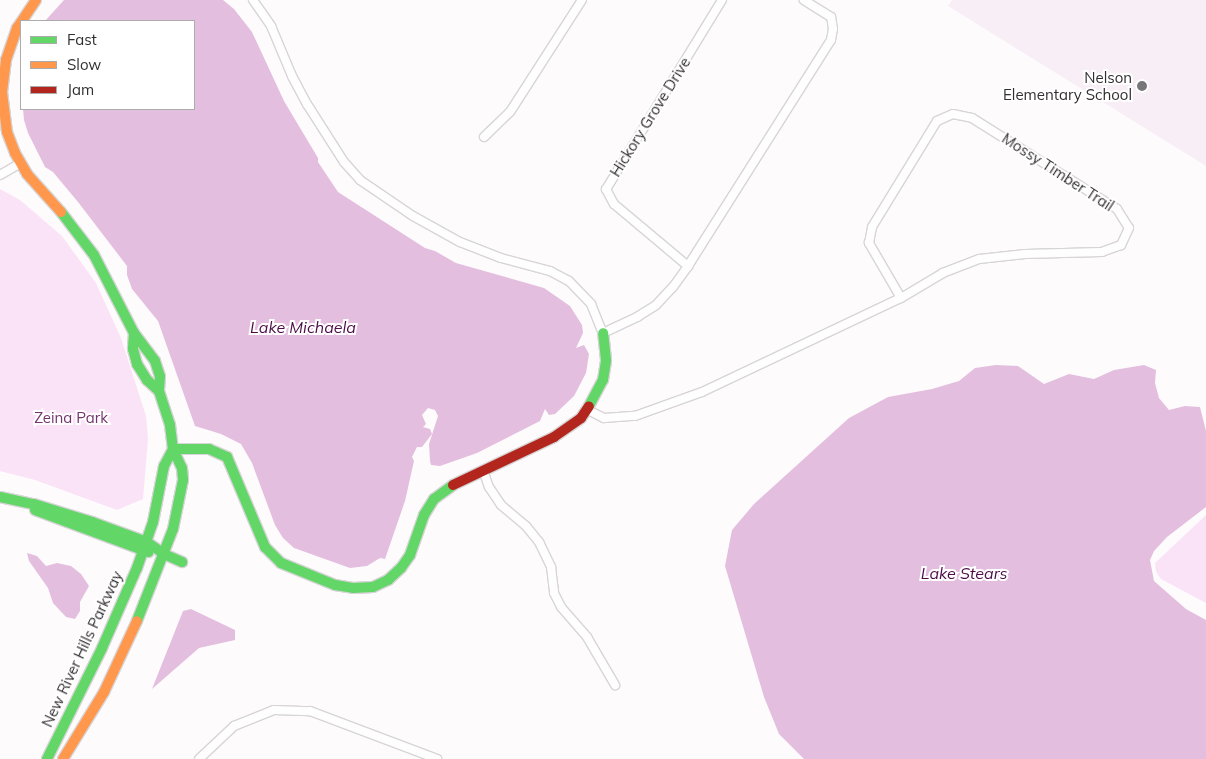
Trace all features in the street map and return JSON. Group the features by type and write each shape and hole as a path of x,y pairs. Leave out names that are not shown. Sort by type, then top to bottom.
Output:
{"street":[{"path":"22,20 36,0"},
{"path":"173,449 203,448 223,455 233,468 257,532 270,552 290,568 335,585 353,588 373,587 395,575 410,555 424,515 434,500 454,483 564,432 588,410 603,380 606,360 604,333 591,304 569,281 550,271 501,258 460,242 418,219 360,180 344,162 307,104 292,76 271,26 253,0"},
{"path":"484,137 510,112 581,0"},
{"name":"Hickory Grove Drive","path":"688,266 614,204 606,189 722,0"},
{"path":"604,333 637,317 656,305 673,287 831,40 833,29 831,17 804,0"},
{"path":"20,24 12,39 6,60 1,92 8,132 21,164 85,242 103,270 134,333 151,353 160,376 159,391 167,414 173,449 182,468 183,480 177,515 144,606 104,692 62,759"},
{"name":"Mossy Timber Trail","path":"588,410 604,418 635,416 728,381 902,298 942,272 979,259 1025,254 1102,252 1121,245 1129,228 1117,209 972,118 953,114 937,121 872,227 869,243 902,298"},
{"path":"0,175 21,164"},
{"path":"134,333 134,349 137,364 147,380 159,391"},
{"name":"New River Hills Parkway","path":"47,759 67,714 98,655 145,547 159,499 164,466 173,449"},
{"path":"483,470 489,487 502,505 526,526 539,542 551,567 554,593 561,607 587,637 615,685"},
{"path":"0,497 145,547 182,562"},
{"path":"199,759 234,726 274,710 310,710 437,759"}],"shaded area":[{"name":"Nelson Elementary School","path":"952,0 1206,0 1206,166 948,6"}],"green space":[{"name":"Zeina Park","path":"0,189 20,200 62,236 96,283 121,338 146,416 148,439 143,499 117,510 35,480 0,471"},
{"path":"1206,515 1206,603 1161,579 1156,572 1155,563"}],"water":[{"name":"Lake Michaela","path":"64,0 223,0 234,9 252,32 284,101 318,158 318,162 338,192 425,248 435,251 456,263 544,288 570,306 582,325 583,333 576,348 584,345 589,354 586,373 574,396 555,414 549,415 545,409 540,421 477,453 440,466 431,465 430,461 429,444 438,416 435,410 428,408 422,415 426,424 423,427 430,429 432,434 422,447 417,447 412,457 414,461 405,501 385,559 380,558 367,566 350,568 294,548 283,538 275,525 252,463 241,444 221,434 195,426 158,321 132,289 127,275 127,266 78,202 53,172 45,167 28,133 24,120 23,110 195,110 195,20 46,20"},
{"name":"Lake Stears","path":"996,365 1018,366 1044,384 1069,374 1094,379 1114,370 1144,365 1156,370 1155,383 1159,398 1169,410 1185,406 1200,407 1206,431 1206,507 1167,537 1154,551 1150,560 1154,581 1186,609 1206,620 1206,759 804,759 779,734 764,697 725,566 732,530 754,504 849,418 888,397 932,389 959,381 975,368"},
{"path":"27,553 37,556 46,566 57,563 71,566 81,574 89,586 80,602 80,611 75,619 66,617 53,603 48,588 29,561"},
{"path":"191,609 235,630 235,640 199,648 152,689 183,611"}],"traffic: fast":[{"path":"61,212 94,255 134,333 155,361 160,376 159,391 170,425 173,449 182,468 183,480 173,529 137,621"},
{"path":"134,333 133,349 137,364 147,380 159,391"},
{"path":"589,406 603,380 606,360 603,333"},
{"path":"173,449 209,449 227,457 265,547 281,563 335,585 353,588 373,587 388,580 401,568 410,555 424,515 434,499 453,485"},
{"path":"47,759 102,648 137,568 153,522 164,466 173,449"},
{"path":"0,497 34,504 92,522 147,542 164,554 182,562"},
{"path":"35,510 148,552"}],"traffic: slow":[{"path":"22,20 36,0"},
{"path":"20,24 6,60 2,92 7,132 15,153 27,174 61,212"},
{"path":"63,759 104,692 137,621"}],"traffic: jam":[{"path":"453,485 554,437 581,418 589,406"}],"place":[{"name":"Nelson Elementary School","path":"1142,86"}]}
